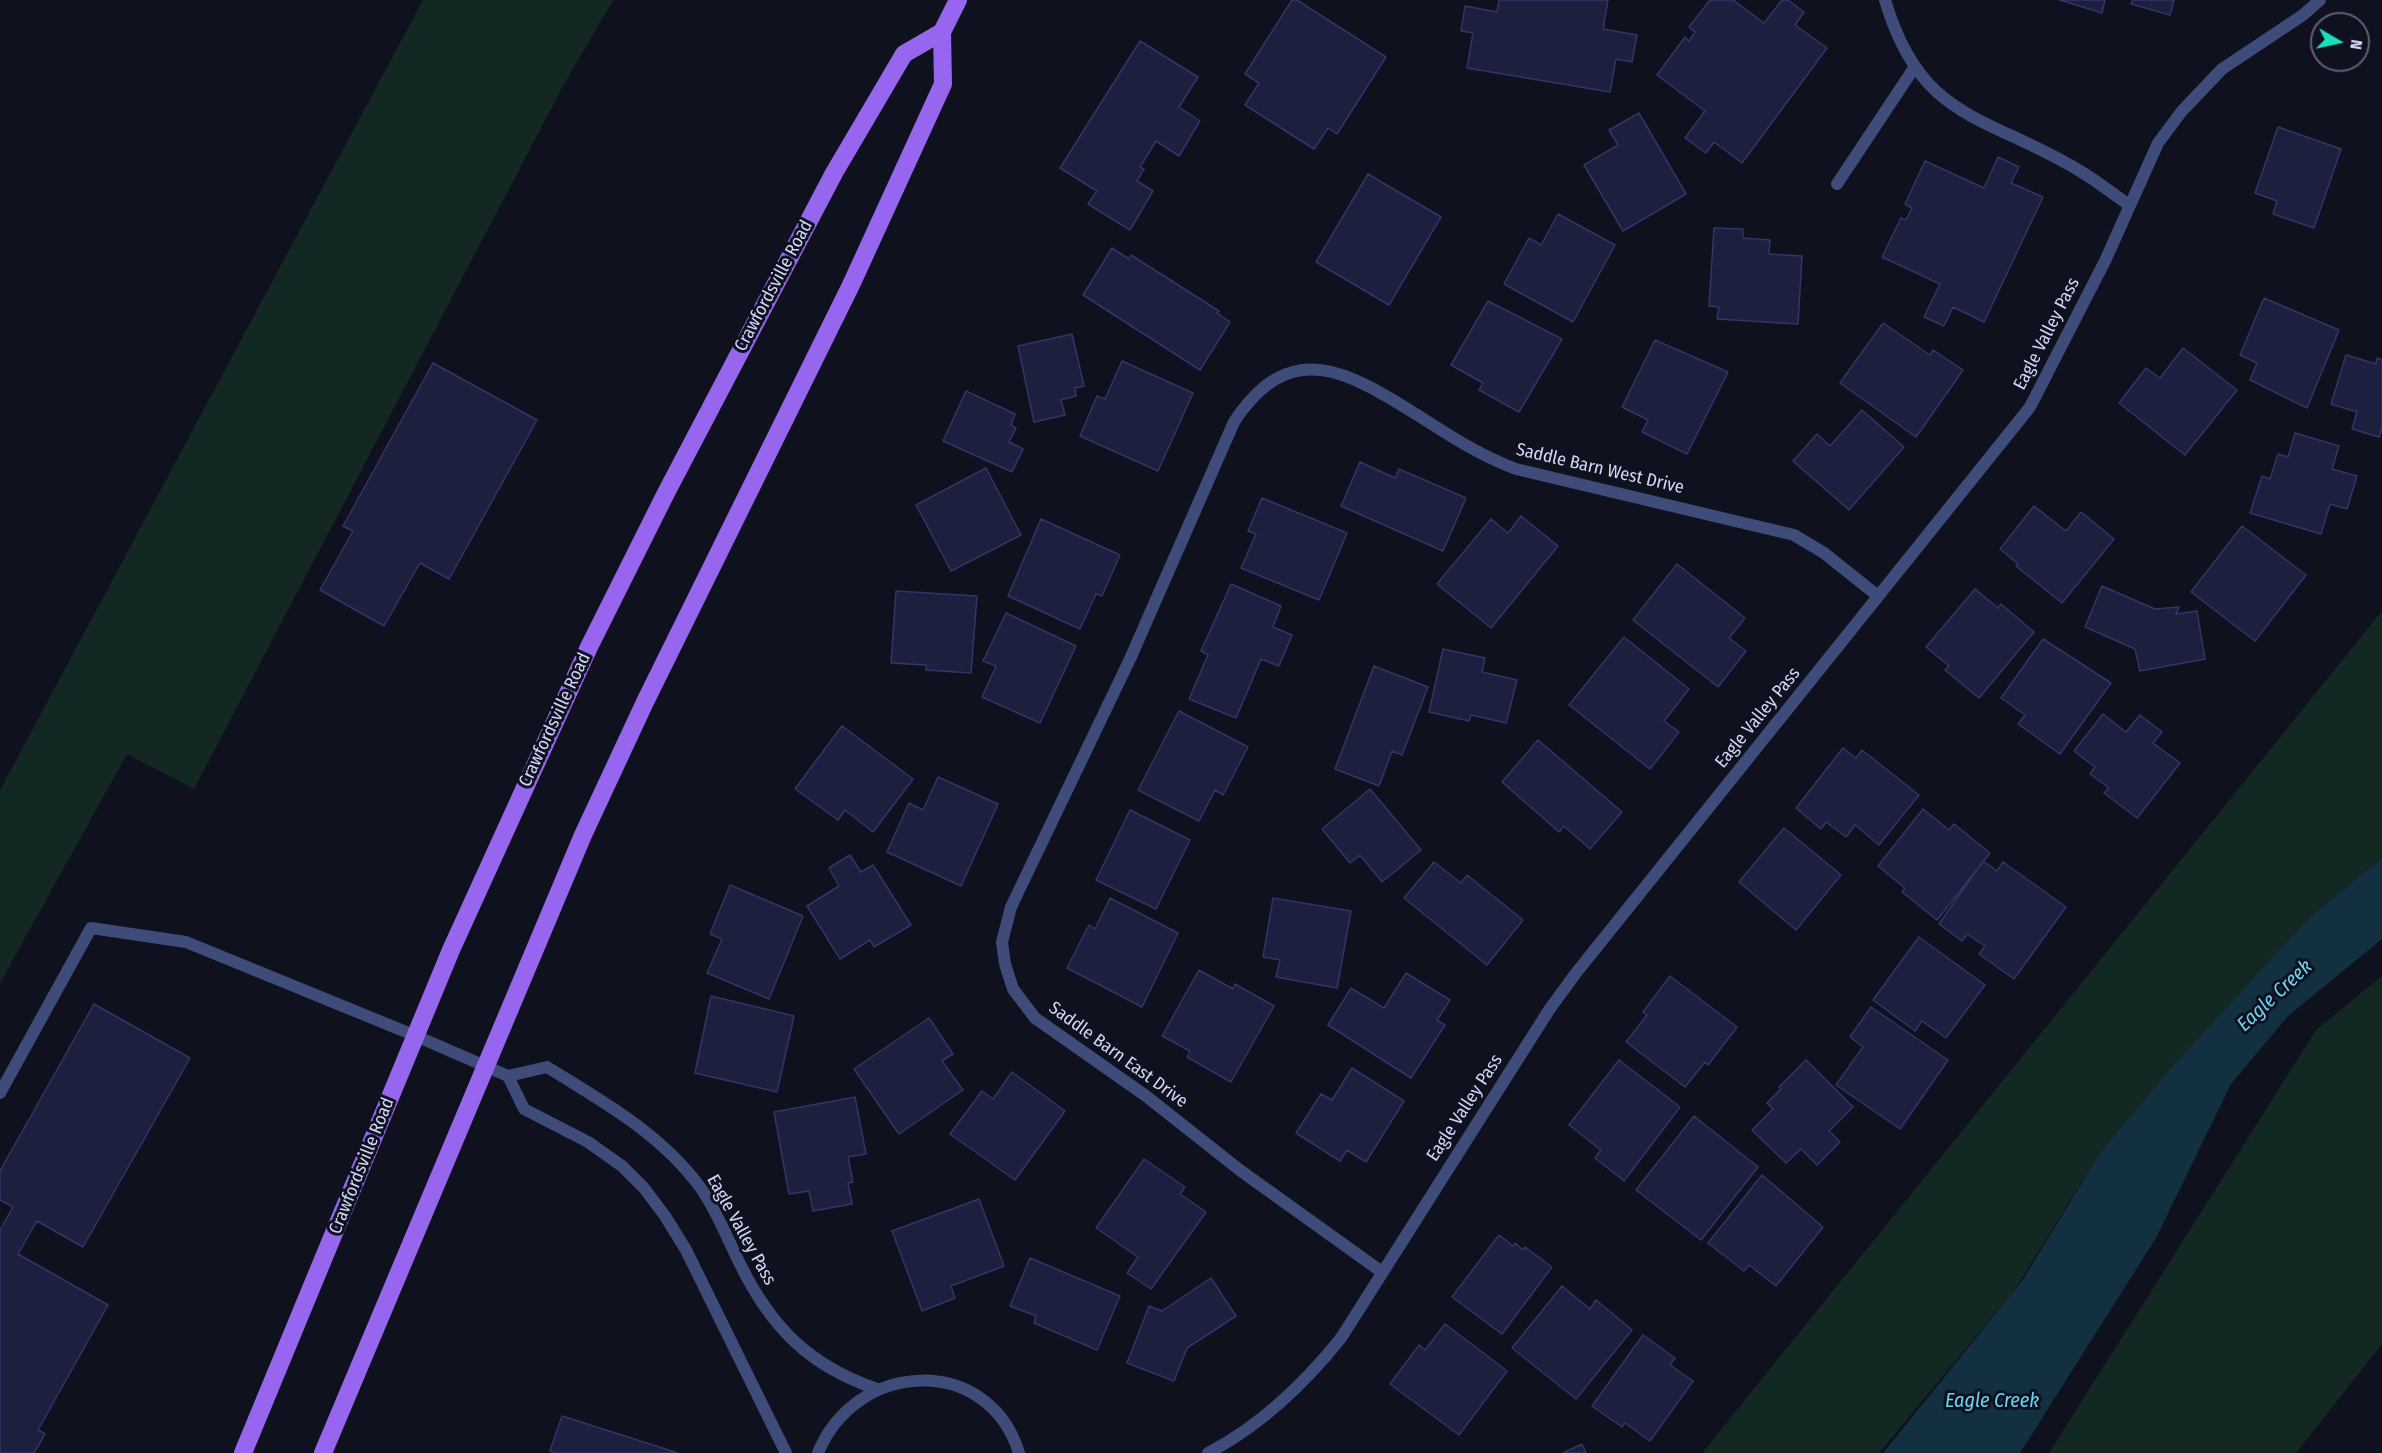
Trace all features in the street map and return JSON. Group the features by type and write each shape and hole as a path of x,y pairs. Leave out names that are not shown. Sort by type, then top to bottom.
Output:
{"main road":[{"path":"323,1453 583,835 841,306 943,84 942,32 958,0"},
{"name":"Crawfordsville Road","path":"243,1453 416,1036 518,799 589,647 766,298 834,173 904,54 942,32"}],"street":[{"path":"1885,0 1900,45 1914,68 1934,91 1981,123 2081,171 2129,205"},
{"name":"Eagle Valley Pass","path":"1208,1453 1278,1406 1317,1367 1341,1338 1549,1010 2030,407 2105,261 2158,143 2207,82 2320,0"},
{"path":"1837,184 1914,68"},
{"name":"Saddle Barn West Drive","path":"1130,659 1234,422 1242,410 1267,385 1299,372 1311,370 1333,371 1356,378 1473,450 1516,469 1794,535 1824,553 1878,596"},
{"name":"Saddle Barn East Drive","path":"1130,659 1007,918 1002,942 1005,964 1013,989 1035,1018 1146,1096 1241,1172 1382,1272"},
{"path":"0,1093 91,928 186,942 508,1076 524,1109 588,1142 622,1166 644,1188 665,1216 686,1250 786,1453"},
{"name":"Eagle Valley Pass","path":"508,1076 547,1066 625,1114 654,1139 700,1188 721,1223 758,1299 778,1326 801,1350 829,1369 845,1378 877,1389"},
{"path":"818,1453 841,1415 864,1396 877,1389 902,1382 928,1381 966,1391 997,1415 1020,1451"}],"green space":[{"path":"423,0 613,0 563,86 194,789 127,754 0,983 0,790"},
{"path":"2382,611 2382,858 2310,917 2083,1180 2014,1291 1879,1453 1702,1453"},
{"path":"2382,976 2382,1344 2296,1453 2049,1453 2316,1030"}],"water":[{"name":"Eagle Creek","path":"2382,858 2382,939 2288,1016 2231,1084 2156,1238 2020,1453 1883,1453 2022,1281 2100,1153 2173,1066 2310,917"}],"building":[{"path":"1292,0 1297,0 1386,57 1337,134 1328,128 1314,149 1245,105 1259,83 1245,74"},
{"path":"1499,0 1608,0 1603,29 1637,35 1632,62 1616,59 1610,92 1467,68 1473,33 1461,31 1465,6 1497,12"},
{"path":"1710,0 1733,0 1764,23 1782,0 1788,0 1804,12 1795,25 1827,48 1742,163 1714,142 1706,153 1685,138 1705,111 1657,75 1685,37 1689,41 1695,32 1689,27"},
{"path":"2060,0 2105,0 2102,13"},
{"path":"2133,0 2174,0 2170,15 2131,4"},
{"path":"1140,41 1198,77 1179,107 1200,121 1179,156 1156,141 1140,167 1144,169 1137,181 1153,191 1130,230 1088,204 1097,191 1060,168"},
{"path":"1639,113 1686,194 1623,231 1584,165 1618,145 1609,130"},
{"path":"2278,127 2341,149 2314,228 2273,214 2277,201 2255,193"},
{"path":"1998,157 2019,167 2011,183 2043,197 1984,322 1953,307 1944,326 1924,317 1940,284 1882,257 1901,218 1906,220 1912,208 1905,204 1925,161 1984,188"},
{"path":"1368,174 1441,217 1389,305 1316,262"},
{"path":"1558,214 1615,245 1573,322 1504,284 1529,238 1541,245"},
{"path":"1714,228 1743,229 1743,238 1770,240 1769,254 1802,256 1798,324 1717,319 1719,307 1709,306"},
{"path":"1112,248 1129,259 1131,255 1219,311 1217,313 1230,322 1200,370 1083,295"},
{"path":"2264,298 2339,330 2307,408 2250,380 2257,363 2240,355"},
{"path":"1488,301 1562,339 1519,412 1479,390 1483,383 1451,365"},
{"path":"1883,323 1930,355 1933,350 1963,370 1916,437 1840,383"},
{"path":"1072,334 1084,386 1075,388 1076,396 1061,400 1065,415 1034,422 1018,346"},
{"path":"1655,340 1728,372 1687,454 1642,432 1648,420 1622,407"},
{"path":"2183,348 2237,390 2185,455 2119,403 2146,368 2160,378"},
{"path":"2346,355 2376,364 2377,358 2382,360 2382,428 2379,437 2352,429 2357,412 2331,404"},
{"path":"1122,361 1193,393 1158,471 1080,436 1097,396 1105,399"},
{"path":"433,363 537,420 449,579 420,563 384,626 320,590 353,531 343,526"},
{"path":"966,391 1015,414 1011,425 1016,428 1009,442 1023,449 1012,472 943,441"},
{"path":"1862,410 1904,447 1849,510 1793,461 1817,434 1830,446"},
{"path":"2295,433 2339,446 2332,469 2357,476 2347,509 2330,504 2321,534 2250,513 2262,476 2270,479 2278,454 2288,457"},
{"path":"1360,462 1395,478 1399,469 1466,498 1443,551 1341,506"},
{"path":"986,468 1021,535 951,571 916,505"},
{"path":"1262,498 1347,533 1319,600 1241,568 1256,534 1248,531"},
{"path":"2034,506 2066,531 2081,512 2114,539 2062,603 2016,566 2018,564 2000,549"},
{"path":"1521,516 1558,546 1491,628 1437,584 1491,519 1508,533"},
{"path":"1041,519 1120,555 1102,596 1096,594 1080,629 1008,596"},
{"path":"2242,526 2306,575 2255,641 2191,592"},
{"path":"1677,564 1745,618 1729,638 1746,651 1718,687 1633,620"},
{"path":"1231,584 1281,606 1273,627 1292,635 1279,666 1261,659 1236,718 1189,699 1208,655 1201,651"},
{"path":"2102,586 2155,609 2179,607 2176,614 2197,611 2205,659 2140,671 2135,649 2085,627"},
{"path":"1975,589 1998,608 2001,604 2034,632 1979,698 1945,670 1949,666 1926,647"},
{"path":"896,591 977,596 971,673 926,670 926,665 891,663"},
{"path":"1006,613 1076,646 1040,723 982,697 996,666 983,661"},
{"path":"1624,637 1689,689 1664,721 1679,732 1650,769 1569,705"},
{"path":"2043,639 2111,683 2060,754 2018,724 2025,715 2001,698"},
{"path":"1443,649 1485,658 1482,672 1517,680 1506,723 1471,715 1469,721 1429,712"},
{"path":"1374,666 1428,687 1402,755 1392,751 1379,786 1335,769"},
{"path":"1179,711 1248,747 1223,795 1215,790 1199,821 1138,790"},
{"path":"2103,714 2126,732 2140,715 2162,732 2153,743 2180,763 2137,818 2104,793 2109,788 2090,774 2095,767 2074,751"},
{"path":"842,726 913,779 873,832 845,810 838,820 795,789"},
{"path":"1538,740 1622,812 1590,849 1564,826 1559,832 1502,782"},
{"path":"1843,748 1856,758 1862,750 1919,795 1879,845 1855,825 1846,837 1826,822 1821,829 1796,808"},
{"path":"938,777 998,804 961,886 887,852 909,803 923,810"},
{"path":"1370,789 1421,850 1382,882 1360,855 1350,863 1322,829"},
{"path":"1923,809 1949,830 1954,824 1990,853 1937,920 1902,892 1905,888 1878,866"},
{"path":"1130,810 1190,840 1156,909 1096,880"},
{"path":"1784,828 1841,875 1796,930 1739,882"},
{"path":"850,855 861,872 873,865 911,925 874,947 870,940 840,959 807,906 839,886 829,868"},
{"path":"1983,861 1997,871 2003,862 2066,907 2014,979 1979,954 1985,946 1967,934 1962,941 1939,924"},
{"path":"1434,862 1461,883 1467,875 1523,920 1487,965 1404,898"},
{"path":"730,885 803,916 769,999 707,973 722,939 710,934"},
{"path":"1110,898 1178,933 1142,1007 1067,968 1089,925 1095,929"},
{"path":"1273,898 1351,911 1337,988 1276,977 1280,960 1263,957"},
{"path":"1919,937 1985,985 1946,1038 1922,1021 1915,1031 1873,1000"},
{"path":"1199,970 1233,989 1235,984 1274,1006 1231,1082 1187,1057 1190,1051 1162,1036"},
{"path":"1406,973 1450,1000 1437,1020 1445,1025 1411,1078 1328,1025 1351,988 1384,1008"},
{"path":"1670,976 1737,1027 1708,1065 1705,1062 1685,1087 1626,1042 1647,1015 1643,1012"},
{"path":"711,996 794,1016 777,1092 695,1073"},
{"path":"94,1004 190,1058 83,1247 37,1221 18,1254 108,1305 38,1430 45,1434 34,1453 0,1453 0,1230 13,1207 0,1200 0,1171"},
{"path":"1871,1007 1948,1060 1900,1129 1836,1085 1863,1047 1850,1037"},
{"path":"929,1018 953,1054 942,1061 963,1090 899,1134 854,1069"},
{"path":"1619,1060 1680,1107 1624,1181 1595,1158 1601,1150 1569,1125"},
{"path":"1806,1060 1853,1107 1829,1131 1840,1142 1817,1165 1801,1149 1786,1163 1752,1130 1773,1109 1767,1103 1781,1089 1779,1087"},
{"path":"1352,1068 1404,1101 1366,1162 1347,1150 1340,1161 1296,1133 1321,1094 1332,1100"},
{"path":"1012,1072 1065,1111 1015,1180 950,1134 982,1091 993,1099"},
{"path":"855,1097 866,1154 848,1157 853,1182 848,1183 852,1204 813,1211 809,1191 789,1194 774,1112"},
{"path":"1694,1116 1758,1167 1701,1240 1636,1190"},
{"path":"1144,1159 1185,1187 1180,1194 1206,1212 1151,1289 1127,1273 1138,1257 1096,1228"},
{"path":"1762,1175 1823,1227 1776,1286 1749,1265 1744,1271 1708,1243"},
{"path":"979,1199 1004,1266 951,1286 955,1298 922,1311 892,1231"},
{"path":"1499,1235 1513,1246 1515,1243 1523,1250 1525,1247 1552,1267 1502,1334 1452,1297"},
{"path":"1030,1258 1120,1296 1097,1350 1034,1323 1036,1316 1010,1306"},
{"path":"1211,1278 1236,1316 1187,1348 1174,1381 1127,1363 1149,1306 1162,1311"},
{"path":"1562,1286 1590,1309 1596,1300 1632,1330 1576,1399 1512,1348"},
{"path":"1445,1324 1507,1371 1459,1435 1390,1384 1419,1345 1425,1350"},
{"path":"1643,1335 1675,1358 1670,1365 1693,1381 1650,1441 1625,1423 1622,1427 1592,1406"},
{"path":"562,1416 678,1453 555,1453 550,1451"},
{"path":"1582,1444 1586,1453 1563,1453"}]}
